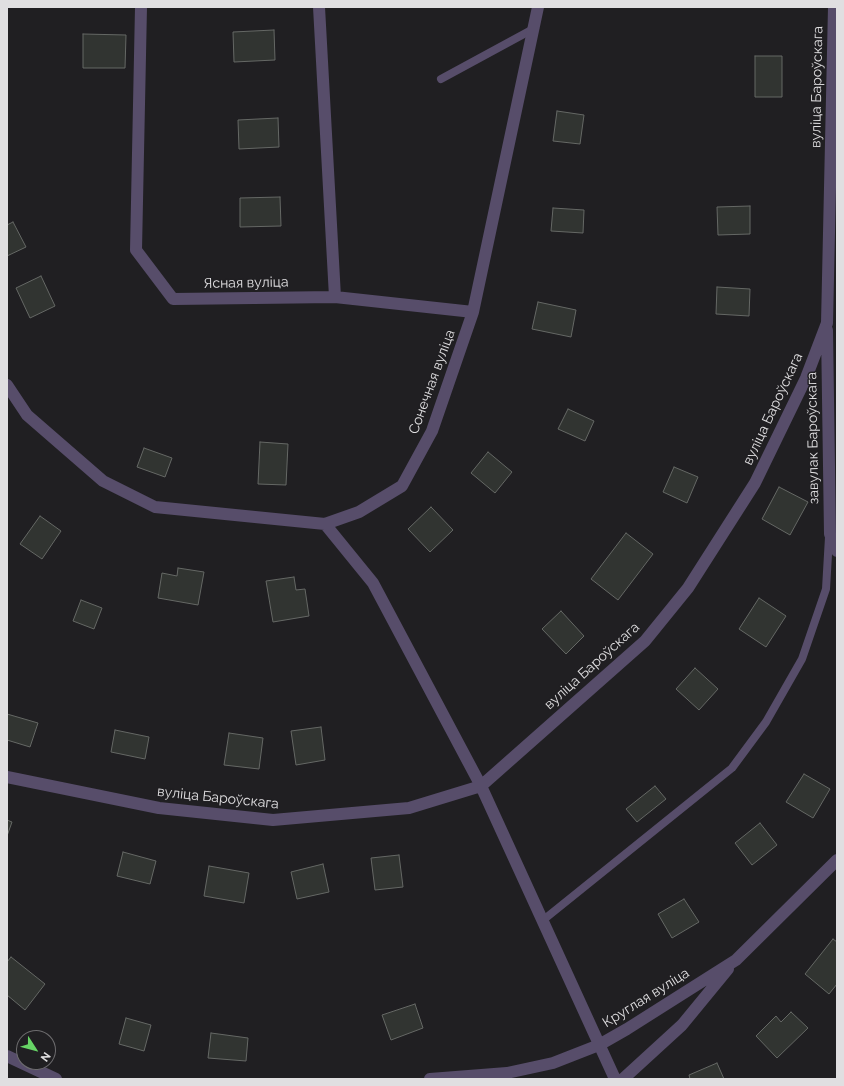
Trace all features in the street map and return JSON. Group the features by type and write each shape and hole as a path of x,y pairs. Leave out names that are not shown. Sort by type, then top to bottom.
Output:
{"street":[{"name":"Ясная вуліца","path":"141,7 136,250 173,299 335,297"},
{"path":"319,7 335,297 473,312"},
{"name":"Сонечная вуліца","path":"7,385 27,415 103,481 155,507 325,524 359,512 402,486 432,431 473,312 535,28 538,7"},
{"name":"вуліца Бароўскага","path":"7,777 159,808 273,820 409,808 481,786 645,641 688,588 755,483 806,378 827,322 834,7"},
{"name":"завулак Бароўскага","path":"827,322 830,534 837,551"},
{"path":"325,524 373,583 481,786 615,1079"},
{"name":"Круглая вуліца","path":"430,1079 507,1073 553,1063 599,1045 736,960 837,860"},
{"path":"623,1079 682,1025 736,960"},
{"path":"7,1056 56,1079"}],"lane":[{"path":"441,79 535,28"},
{"path":"542,921 732,768 762,728 802,659 826,589 830,534"}],"building":[{"path":"274,30 275,60 234,62 233,32"},
{"path":"83,34 126,35 125,68 83,68"},
{"path":"755,56 782,56 782,97 755,97"},
{"path":"557,111 584,115 580,144 553,141"},
{"path":"278,118 279,147 239,149 238,120"},
{"path":"280,197 281,226 240,227 240,198"},
{"path":"750,206 750,234 718,235 717,207"},
{"path":"553,208 584,210 583,233 551,231"},
{"path":"13,222 26,247 7,256 7,225"},
{"path":"41,276 55,306 30,318 16,288"},
{"path":"717,287 750,289 749,316 716,314"},
{"path":"538,302 576,310 571,337 532,329"},
{"path":"568,409 594,421 585,441 558,429"},
{"path":"260,442 288,444 286,485 258,484"},
{"path":"144,448 172,458 165,477 137,467"},
{"path":"488,452 512,472 495,493 471,473"},
{"path":"674,467 698,477 687,503 663,492"},
{"path":"779,487 808,502 790,535 762,519"},
{"path":"431,507 453,530 430,552 408,529"},
{"path":"40,516 61,531 42,559 20,544"},
{"path":"626,533 653,554 618,600 591,579"},
{"path":"178,568 204,572 198,605 158,598 162,573 177,576"},
{"path":"294,577 296,590 305,589 309,616 273,622 266,581"},
{"path":"759,598 786,616 766,647 739,629"},
{"path":"81,600 102,608 94,629 73,621"},
{"path":"561,611 584,636 566,654 542,629"},
{"path":"695,668 718,689 699,710 676,689"},
{"path":"7,714 38,723 30,747 7,740"},
{"path":"321,727 325,760 296,765 291,731"},
{"path":"115,730 149,737 145,759 111,752"},
{"path":"229,733 263,738 259,769 224,765"},
{"path":"804,774 830,789 813,818 786,802"},
{"path":"655,786 666,799 637,822 626,809"},
{"path":"7,820 12,822 7,836"},
{"path":"760,823 777,845 752,865 735,843"},
{"path":"123,852 156,861 150,884 117,876"},
{"path":"399,855 403,887 375,890 371,858"},
{"path":"323,864 329,892 297,899 291,872"},
{"path":"209,866 249,873 244,903 204,896"},
{"path":"684,899 699,922 672,938 658,914"},
{"path":"833,939 837,942 837,984 829,994 805,974"},
{"path":"11,957 45,984 25,1010 7,995 7,962"},
{"path":"415,1004 423,1028 391,1040 382,1015"},
{"path":"791,1012 808,1028 777,1058 756,1036 776,1016 781,1022"},
{"path":"126,1018 151,1025 144,1051 119,1044"},
{"path":"211,1033 248,1038 246,1061 208,1058"},
{"path":"717,1063 724,1079 690,1079 689,1075"}]}
